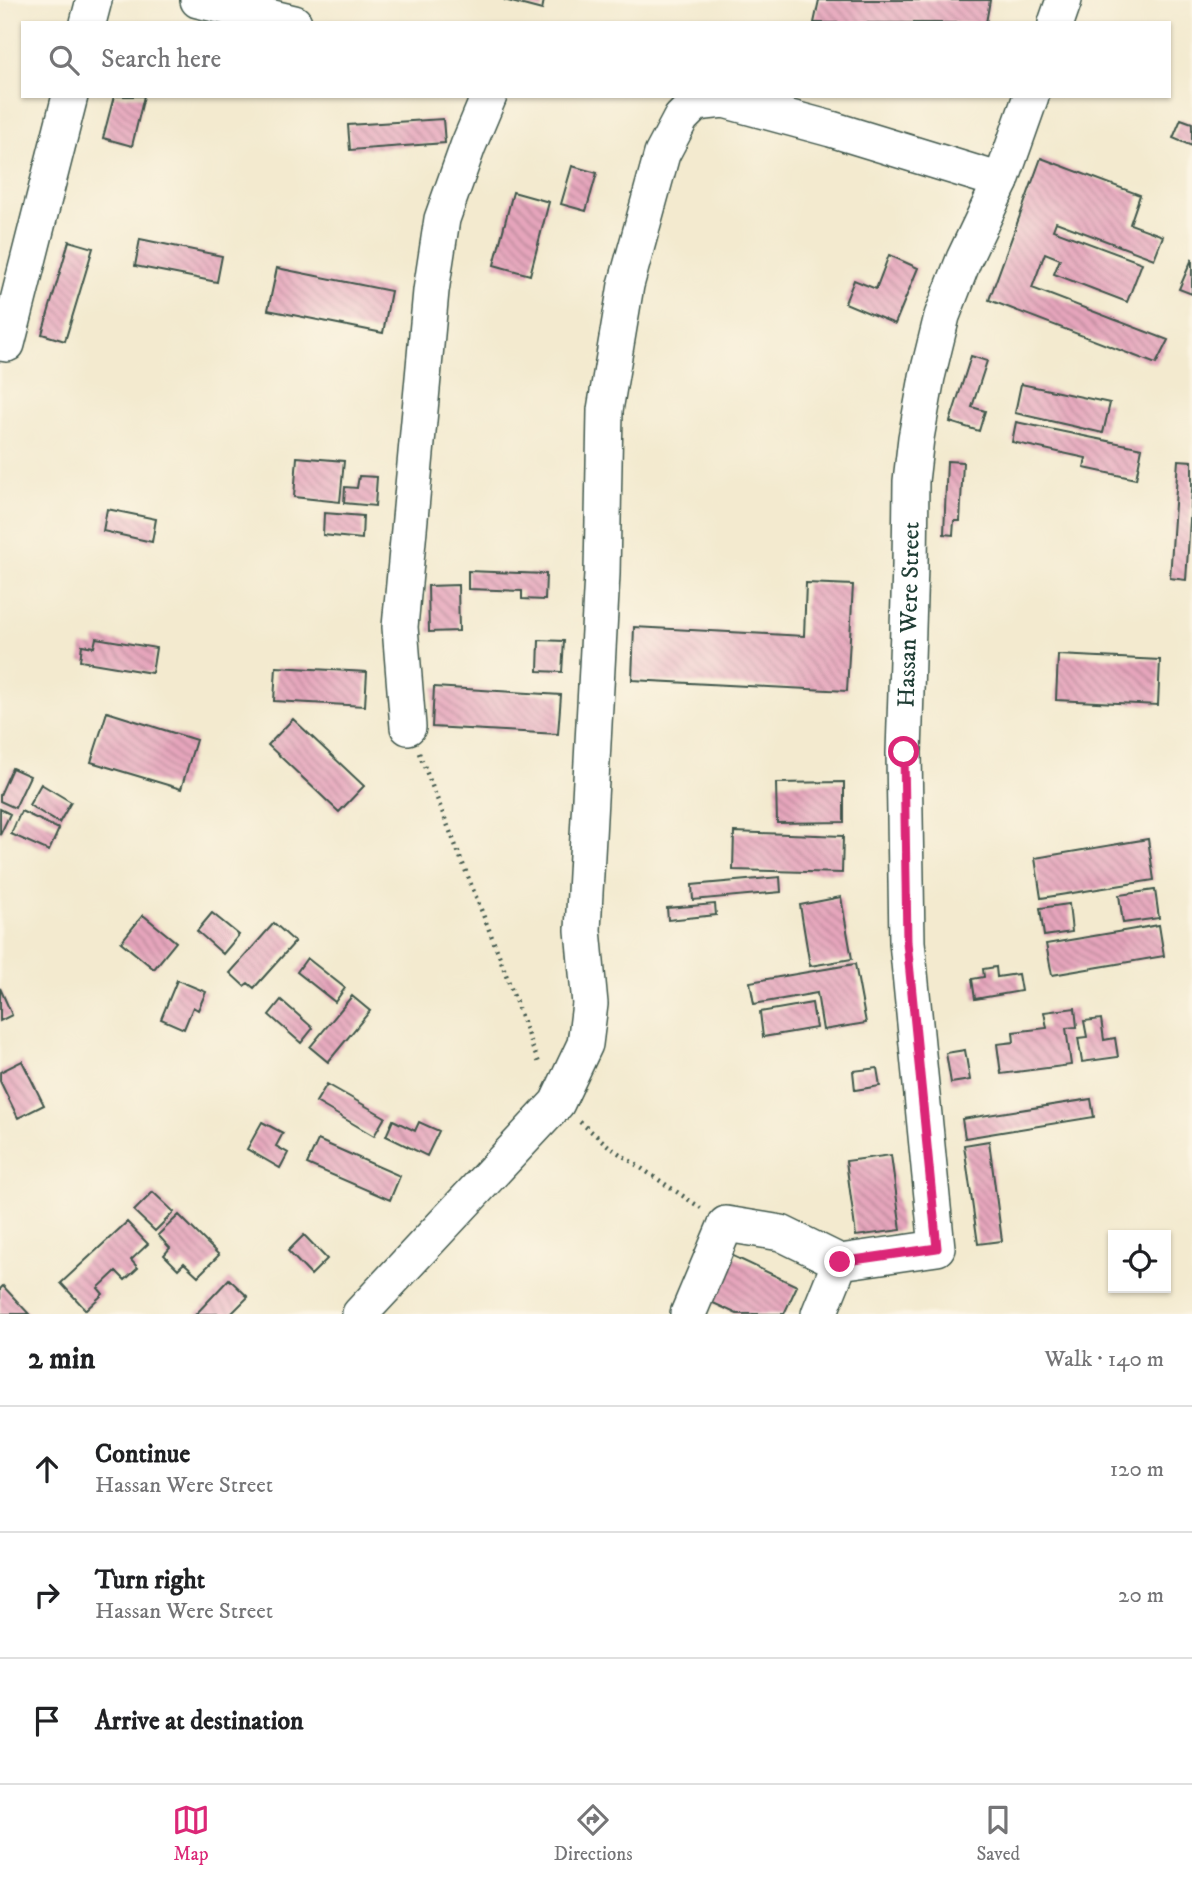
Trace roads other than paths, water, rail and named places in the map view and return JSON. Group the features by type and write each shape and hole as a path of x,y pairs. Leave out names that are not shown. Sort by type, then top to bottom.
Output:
{"street":[{"path":"89,21 94,0"},
{"path":"198,0 286,21"},
{"path":"1057,21 1064,0"},
{"path":"0,343 7,344 69,98"},
{"path":"408,727 400,627 431,291 442,219 488,98"},
{"path":"360,1314 557,1103 585,1044 590,1004 583,930 602,574 605,410 626,285 662,155 681,118 696,103 715,98 1001,181"},
{"name":"Hassan Were Street","path":"840,1262 937,1248 907,942 904,752 911,481 927,377 942,316 964,259 1001,181 1030,98"},
{"path":"688,1314 726,1224 781,1233 840,1262 819,1314"}]}
